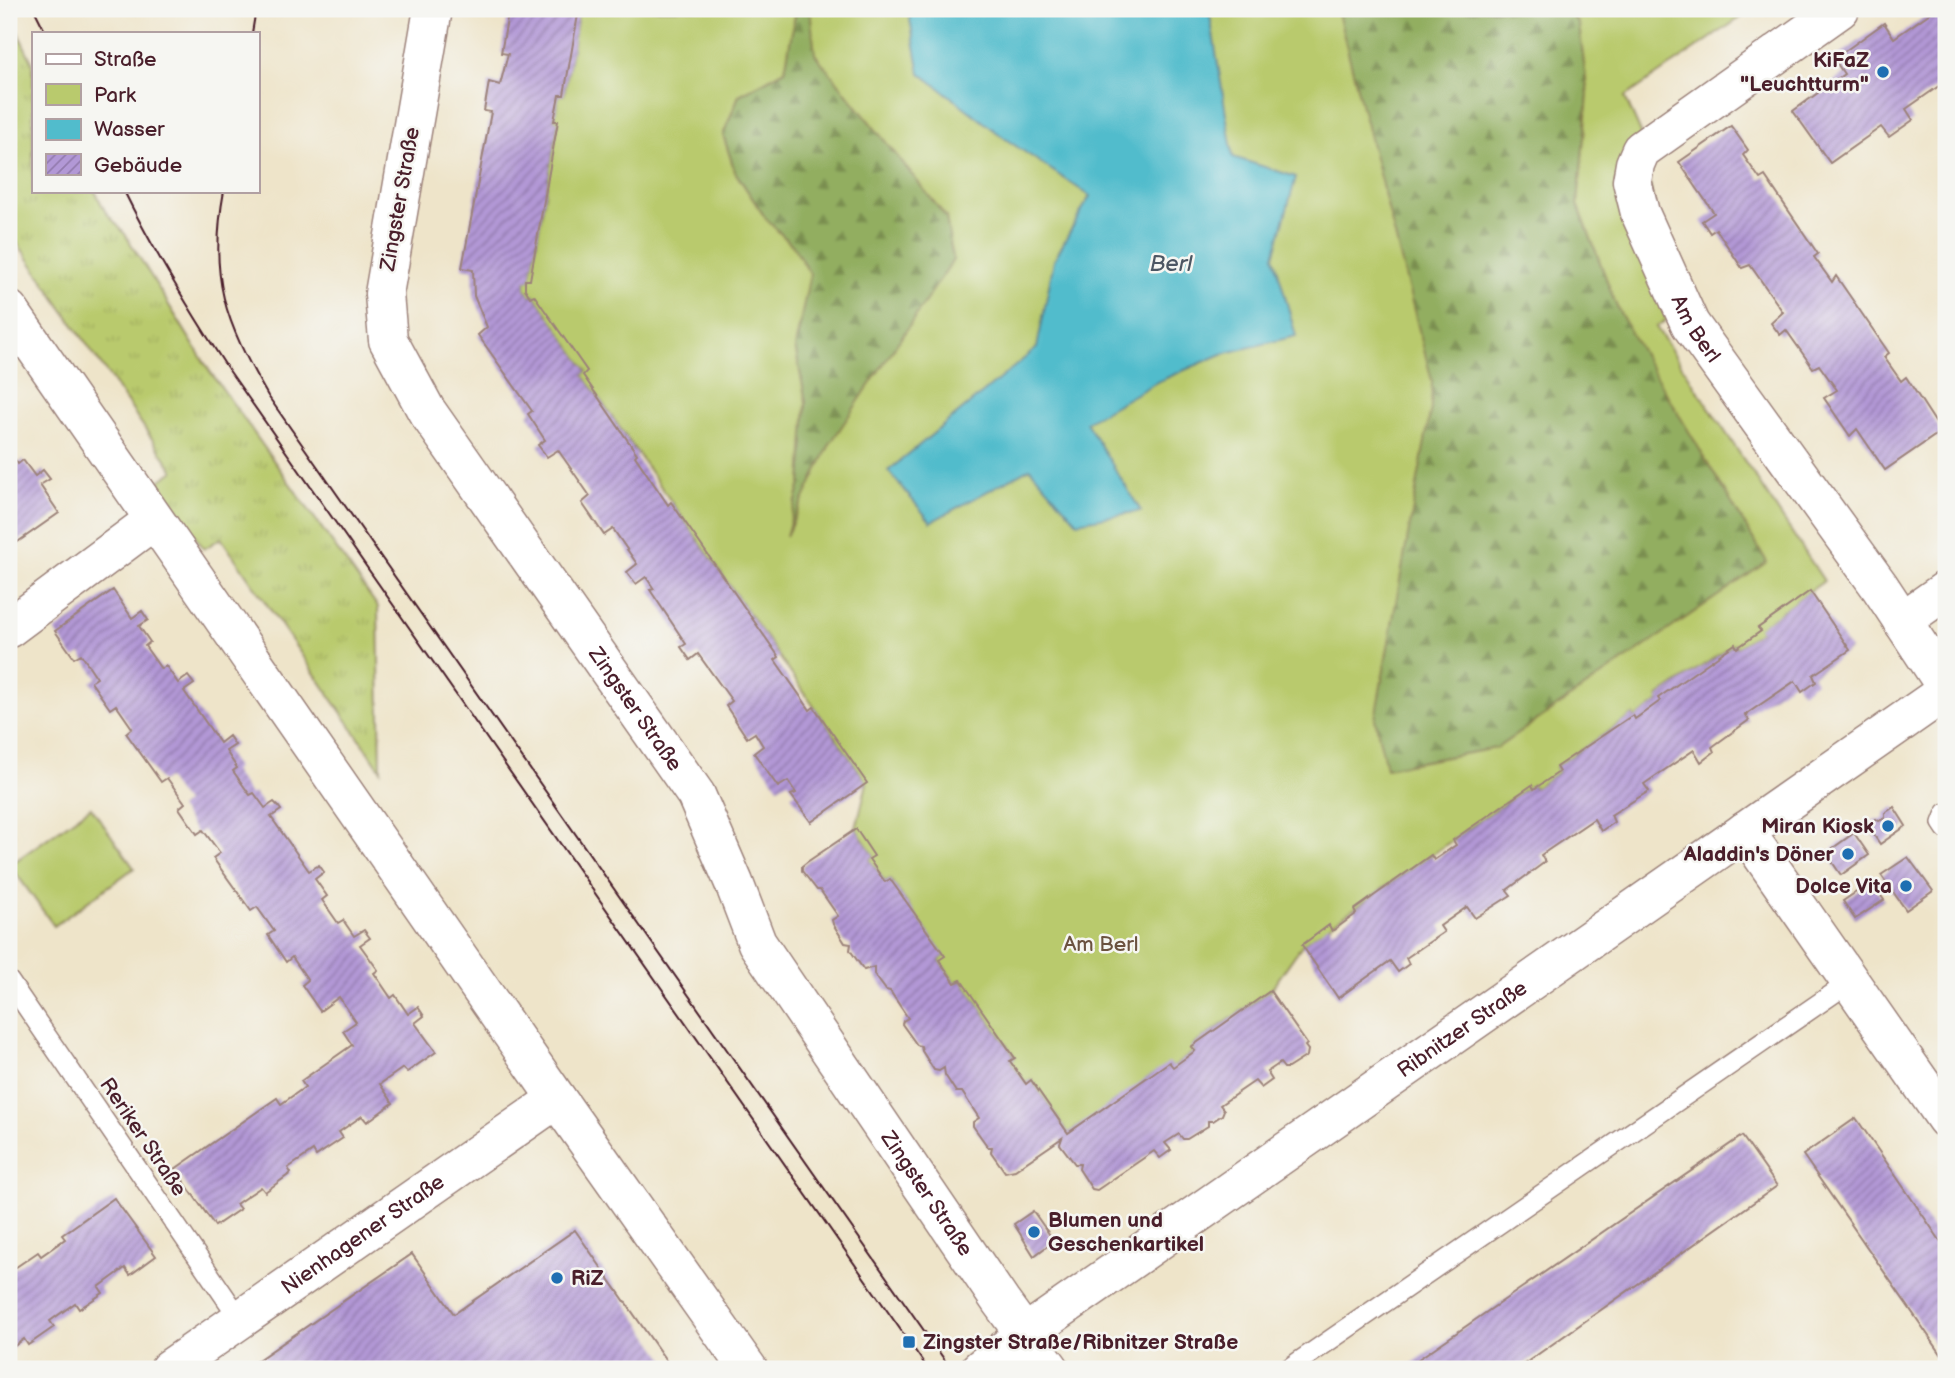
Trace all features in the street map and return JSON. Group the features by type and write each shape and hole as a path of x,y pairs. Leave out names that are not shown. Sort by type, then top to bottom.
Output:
{"street":[{"name":"Zingster Straße","path":"433,9 384,294 388,340 426,410 696,795 757,943 1050,1369"},
{"name":"Am Berl","path":"1840,9 1641,150 1632,181 1640,213 1690,324 1902,621 1946,689"},
{"path":"9,310 557,1099 748,1369"},
{"path":"9,628 154,520"},
{"path":"1902,621 1946,590"},
{"name":"Ribnitzer Straße","path":"980,1369 1025,1334 1946,689"},
{"path":"1745,831 1946,1119"},
{"name":"Nienhagener Straße","path":"169,1369 557,1099"}],"lane":[{"path":"1946,813 1942,823 1946,829"},
{"name":"Reriker Straße","path":"9,981 240,1319"},
{"path":"1288,1369 1850,982"}],"green space":[{"path":"579,9 796,9 785,70 739,95 723,135 735,172 766,219 793,246 810,274 795,347 806,402 801,483 786,536 830,444 953,260 946,217 815,54 810,9 1337,9 1432,381 1431,408 1375,719 1386,768 1497,748 1767,562 1617,307 1578,204 1588,95 1579,24 1566,9 1753,9 1625,97 1641,133 1672,316 1656,327 1824,581 1759,628 1761,631 1737,648 1734,644 1658,697 1660,701 1635,719 1633,715 1556,767 1559,772 1534,789 1532,785 1302,945 1270,991 1192,1046 1195,1051 1173,1067 1068,1133 1031,1080 1026,1084 1010,1061 1015,1057 961,980 955,983 939,960 944,956 890,879 885,882 869,859 874,856 856,829 867,783 583,375 587,371 534,295 530,297 525,289 525,280 530,279 558,122 554,121 559,95 564,95"},
{"path":"796,9 1566,9 1579,24 1588,95 1578,204 1617,307 1768,562 1497,748 1341,776 784,542 801,483 806,402 795,347 801,321 793,246 766,219 735,172 723,135 739,95 785,70"},
{"path":"9,14 32,62 32,192 96,192 105,211 125,234 209,370 378,607 381,770 221,538 204,549 158,482 174,471 14,238 9,241"},
{"path":"91,807 134,868 54,926 10,865"}],"water":[{"name":"Berl","path":"908,9 1209,9 1233,157 1296,177 1274,256 1296,336 1222,354 1157,382 1086,422 1141,511 1077,522 1030,468 931,522 888,471 1037,348 1054,260 1090,196 1007,140 920,73"}],"building":[{"path":"509,9 579,9 564,95 559,95 554,121 558,121 530,280 525,280 525,289 530,297 534,295 587,371 583,375 637,454 635,456 668,505 671,502 779,657 775,660 810,710 814,707 867,783 811,822 791,795 796,793 788,781 778,787 754,753 763,746 755,733 747,738 726,706 732,701 698,654 690,660 681,647 686,644 650,590 654,589 646,577 636,584 627,572 637,564 613,529 604,535 582,503 590,496 558,450 547,457 538,445 545,440 528,414 532,411 478,335 487,327 474,296 473,270 462,268 491,112 484,111 489,82 500,85 508,54 501,53"},
{"path":"1936,9 1946,9 1946,81 1906,109 1913,120 1889,137 1881,127 1830,163 1793,111 1844,74 1834,59 1884,23 1894,38"},
{"path":"1731,126 1748,150 1743,155 1760,179 1765,176 1818,254 1814,257 1832,282 1836,276 1889,353 1884,357 1901,381 1906,377 1941,431 1946,427 1946,450 1936,435 1885,470 1857,429 1850,436 1824,398 1837,390 1819,365 1813,368 1786,330 1780,335 1771,323 1783,312 1750,265 1742,268 1716,229 1710,233 1702,221 1714,213 1679,162"},
{"path":"9,451 18,464 23,460 35,476 43,470 50,479 40,485 59,513 9,548"},
{"path":"113,590 132,618 142,611 148,620 139,626 150,642 145,646 161,669 166,666 178,683 188,676 194,684 184,691 220,743 229,736 235,745 226,751 237,768 233,771 250,795 254,793 265,808 274,802 281,810 271,817 309,871 319,865 324,872 315,879 327,896 322,900 338,923 343,920 354,936 364,930 370,938 360,945 378,970 374,973 391,998 395,995 408,1014 418,1007 424,1016 415,1023 436,1052 407,1072 403,1068 380,1084 393,1103 367,1122 362,1116 339,1132 343,1138 316,1156 313,1151 288,1168 291,1173 265,1192 261,1187 236,1204 240,1209 215,1226 175,1169 277,1098 281,1104 305,1087 301,1081 352,1045 343,1031 356,1022 339,997 320,1011 302,985 308,980 292,957 286,962 268,935 274,931 257,907 251,911 213,858 220,853 203,830 197,834 179,808 185,803 167,778 161,782 126,733 132,728 116,705 110,709 91,682 97,678 81,654 74,658 55,631"},
{"path":"1810,591 1850,650 1813,675 1816,682 1802,692 1795,681 1745,715 1749,720 1712,747 1714,752 1701,762 1694,750 1644,784 1649,791 1611,815 1614,822 1601,831 1594,819 1541,855 1545,862 1507,890 1511,895 1475,918 1467,907 1440,926 1444,932 1406,958 1409,964 1398,972 1390,961 1338,998 1302,945 1329,925 1332,931 1356,914 1354,910 1431,855 1434,860 1456,845 1453,840 1532,785 1534,789 1559,772 1556,767 1633,715 1635,719 1660,701 1658,698 1735,644 1737,648 1761,631 1758,628"},
{"path":"1894,807 1906,826 1880,844 1867,825 1876,819 1879,821 1885,818 1885,813"},
{"path":"856,829 874,856 869,859 885,882 890,879 945,956 939,960 955,983 961,980 1015,1058 1010,1061 1026,1084 1031,1080 1068,1133 1169,1062 1173,1067 1195,1051 1191,1047 1270,991 1307,1044 1307,1056 1288,1068 1284,1068 1280,1063 1267,1072 1272,1080 1261,1088 1255,1081 1220,1105 1224,1110 1222,1115 1208,1121 1208,1126 1187,1139 1183,1139 1179,1134 1165,1143 1171,1150 1160,1158 1154,1151 1097,1190 1092,1189 1079,1169 1080,1164 1075,1164 1060,1144 1062,1138 1015,1170 1005,1172 991,1152 992,1147 988,1147 973,1126 973,1122 979,1118 962,1092 956,1092 945,1075 944,1068 934,1070 921,1046 917,1045 902,1024 908,1018 890,991 886,990 874,974 874,967 864,970 850,950 851,944 845,943 833,924 832,920 838,916 820,890 817,890 802,871 802,866 807,862"},
{"path":"1854,833 1869,855 1841,875 1826,853"},
{"path":"1908,857 1933,891 1906,910 1881,875"},
{"path":"1871,882 1884,900 1855,919 1843,901"},
{"path":"1856,1118 1946,1249 1946,1361 1803,1155"},
{"path":"1742,1136 1777,1186 1517,1369 1404,1369"},
{"path":"114,1198 156,1256 130,1275 125,1268 99,1287 103,1293 79,1309 75,1303 50,1321 54,1327 28,1345 24,1339 9,1350 9,1272 38,1252 41,1256 65,1239 62,1235"},
{"name":"Blumen und Geschenkartikel","path":"1033,1211 1054,1241 1034,1256 1014,1224"},
{"name":"RiZ","path":"575,1230 672,1369 245,1369 412,1254 454,1314"}],"tram line":[{"path":"34,9 46,32"},
{"path":"252,32 256,9"},
{"path":"125,192 172,280 226,366 928,1369"},
{"path":"224,192 218,249 224,298 241,345 268,396 951,1369"}],"place":[{"name":"KiFaZ \"Leuchtturm\"","path":"1883,72"},
{"name":"Miran Kiosk","path":"1888,826"},
{"name":"Aladdin's Döner","path":"1848,854"},
{"name":"Dolce Vita","path":"1906,886"},
{"name":"Blumen und Geschenkartikel","path":"1034,1232"},
{"name":"RiZ","path":"557,1278"},
{"name":"Zingster Straße/Ribnitzer Straße","path":"909,1342"}]}
